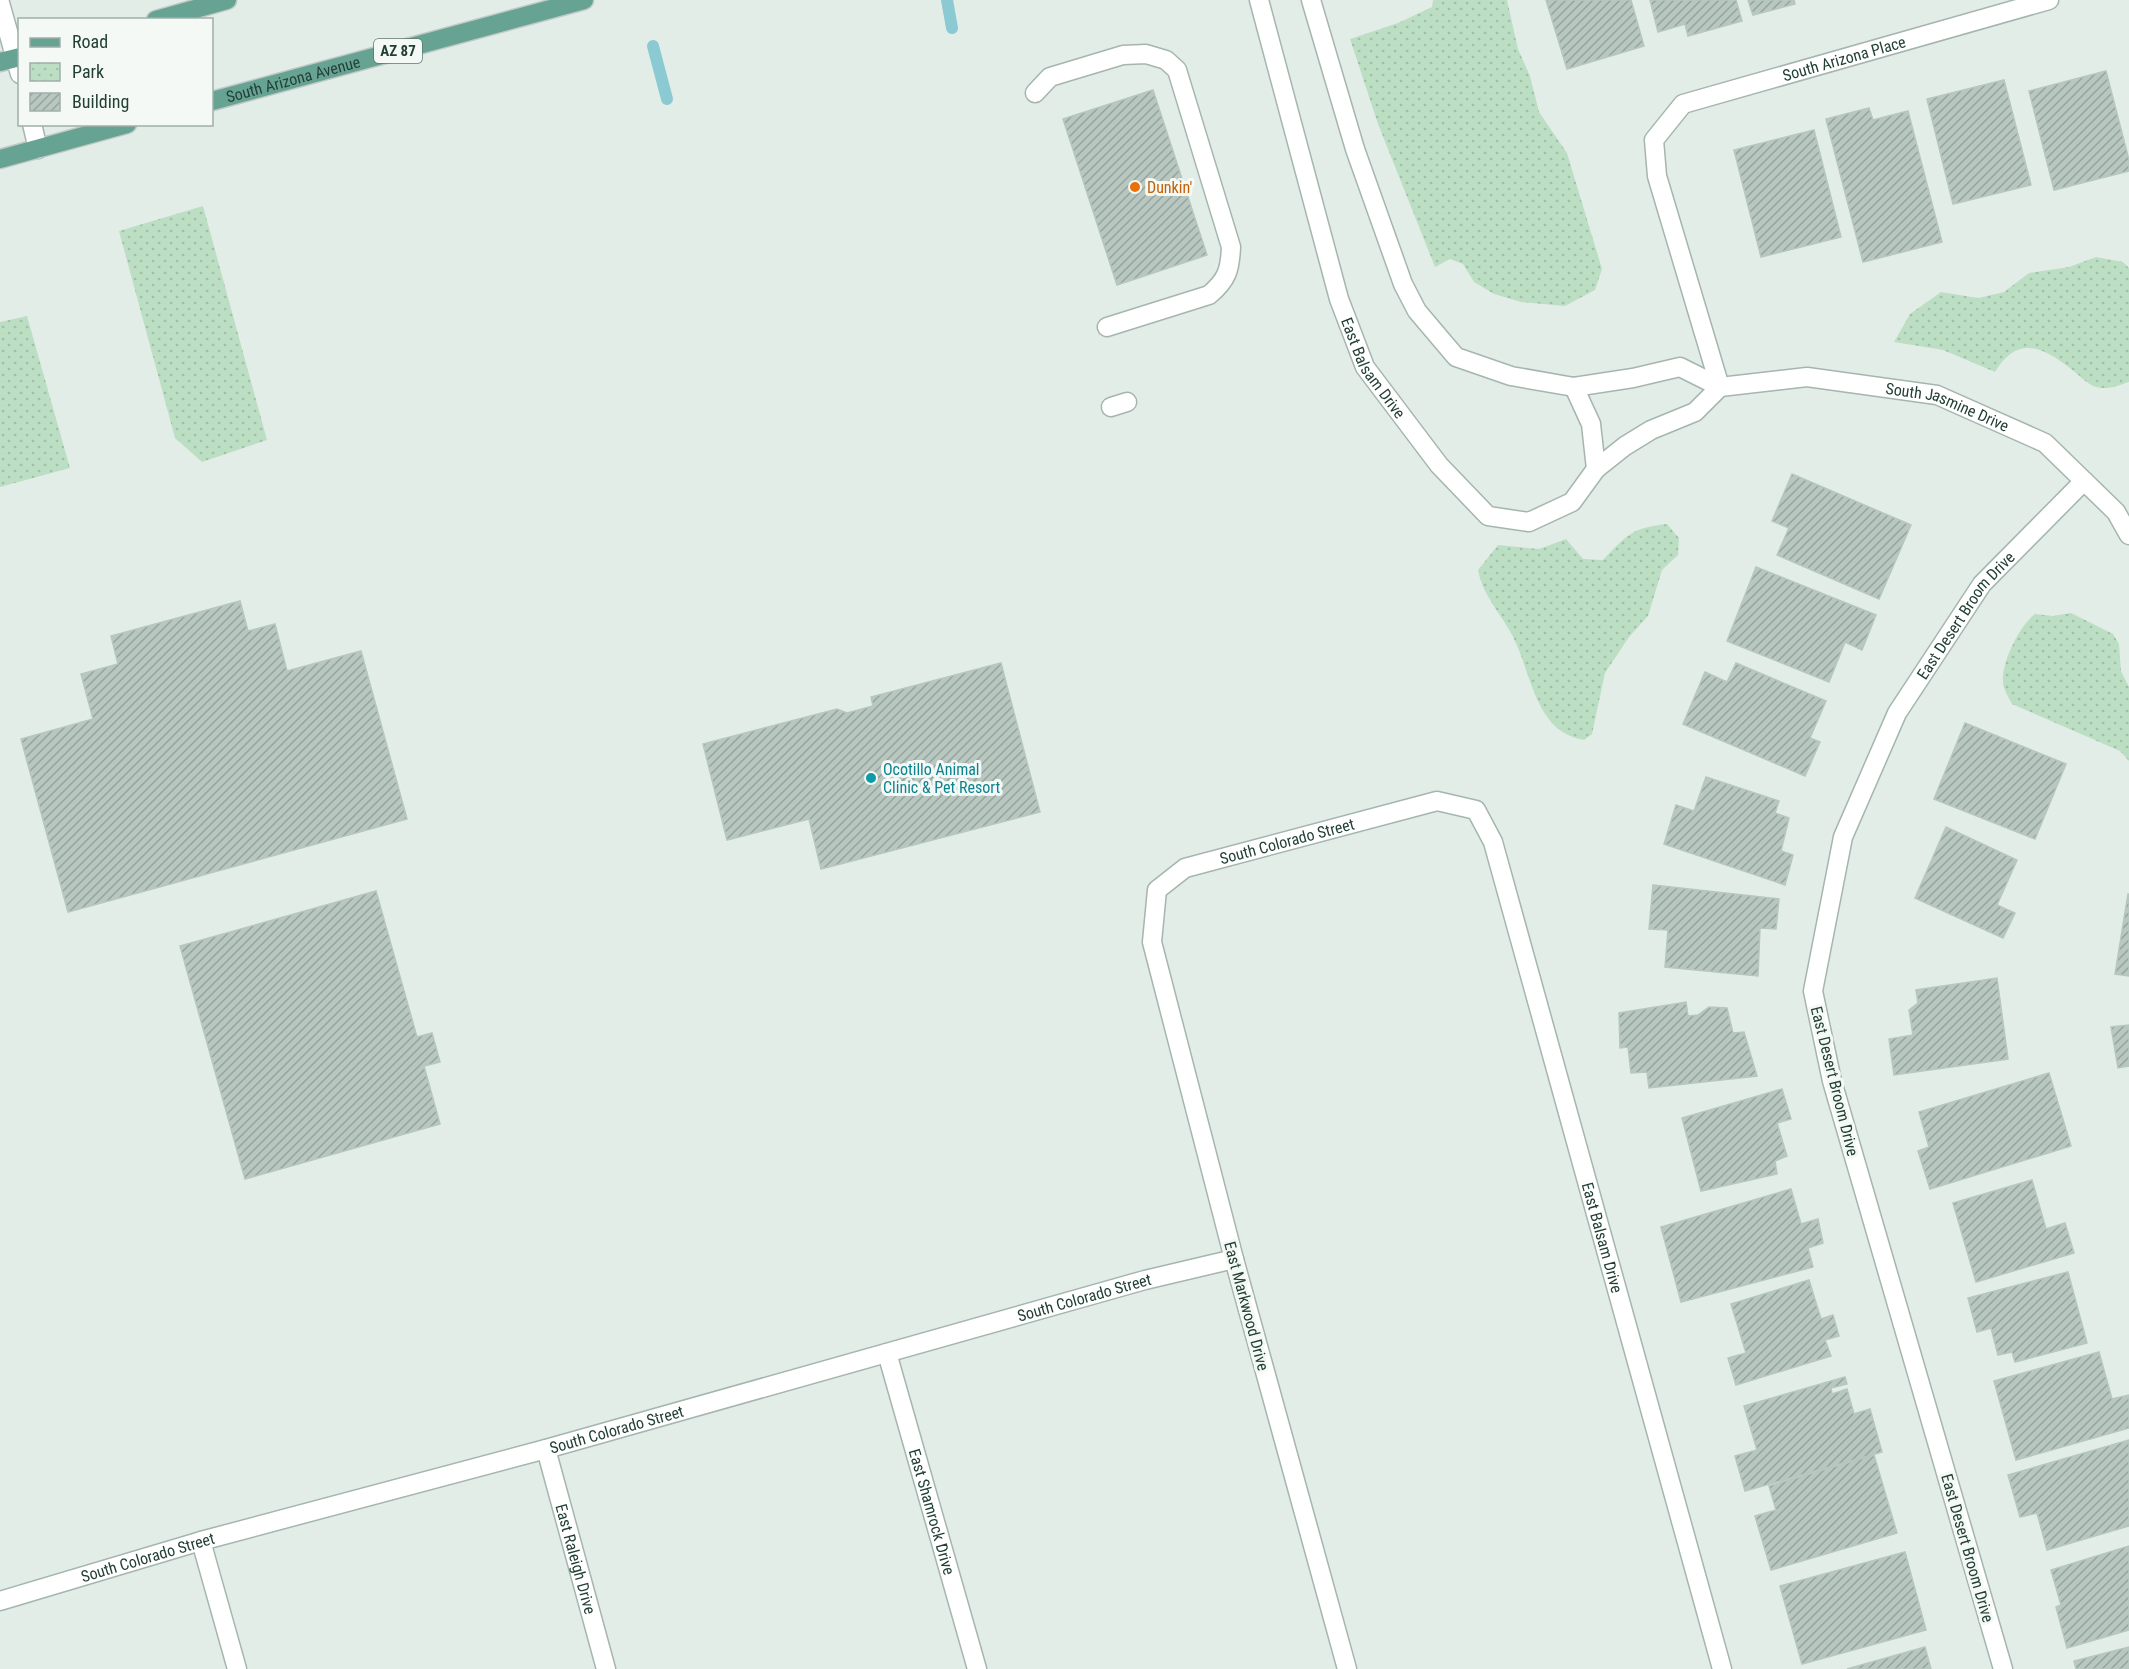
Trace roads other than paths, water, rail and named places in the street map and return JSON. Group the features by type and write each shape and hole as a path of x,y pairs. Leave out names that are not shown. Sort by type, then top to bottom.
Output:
{"main road":[{"path":"163,18 227,0"},
{"name":"South Arizona Avenue","path":"213,102 584,0"},
{"path":"0,159 120,126"}],"street":[{"name":"East Balsam Drive","path":"1260,0 1339,299 1365,367 1439,465 1488,516 1529,522 1572,502 1596,469 1625,446 1651,430 1695,412 1720,387"},
{"path":"1311,0 1355,149 1403,284 1417,311 1456,357 1511,376 1574,387 1633,378 1680,367 1720,387"},
{"name":"South Arizona Place","path":"1720,387 1657,176 1654,140 1683,104 2049,0"},
{"path":"0,3 14,63"},
{"path":"1035,93 1050,77 1090,63 1123,55 1146,54 1166,60 1178,70 1231,247 1230,270 1223,284 1209,295 1107,327"},
{"path":"32,126 38,149"},
{"name":"South Jasmine Drive","path":"1720,387 1807,377 1937,395 2044,443 2116,512 2129,535"},
{"path":"1574,387 1591,424 1596,469"},
{"name":"East Desert Broom Drive","path":"2003,1669 1832,1081 1813,991 1843,837 1897,713 1982,584 2084,481"},
{"name":"South Colorado Street","path":"1152,942 1157,890 1185,868 1437,801 1476,810"},
{"name":"East Balsam Drive","path":"1476,810 1493,842 1722,1669"},
{"name":"East Markwood Drive","path":"1152,942 1234,1259 1347,1669"},
{"name":"South Colorado Street","path":"0,1601 201,1541 546,1449 1145,1280 1234,1259"},
{"name":"East Shamrock Drive","path":"887,1353 977,1669"},
{"name":"East Raleigh Drive","path":"546,1449 606,1669"},
{"path":"201,1541 237,1669"}],"waterway":[{"path":"947,0 952,28"},
{"path":"653,46 667,99"}],"place":[{"name":"Dunkin'","path":"1135,187"},
{"name":"Ocotillo Animal Clinic & Pet Resort","path":"871,778"}]}
